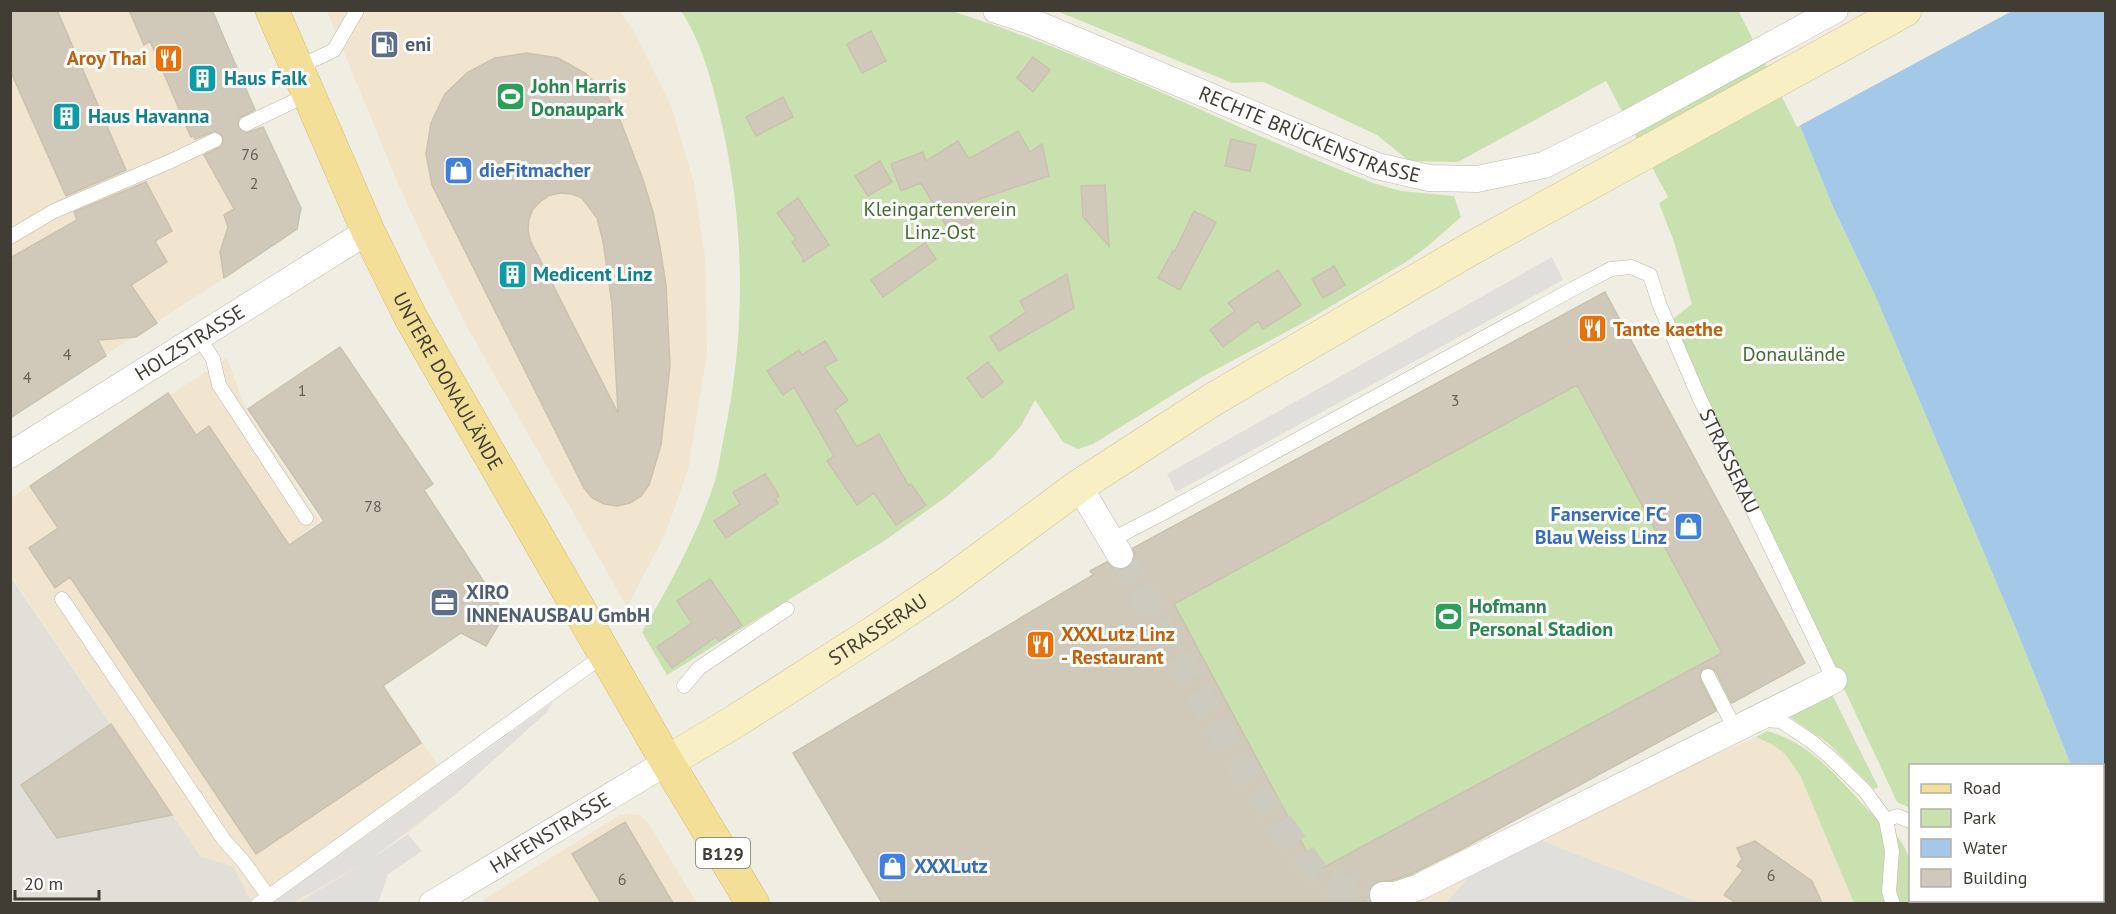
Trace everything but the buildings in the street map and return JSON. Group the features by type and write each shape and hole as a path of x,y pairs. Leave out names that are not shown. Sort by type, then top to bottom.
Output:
{"main road":[{"name":"UNTERE DONAULÄNDE","path":"272,10 368,231 411,318 660,750"},
{"name":"STRASSERAU","path":"660,750 734,722 945,585 1080,486 1212,400 1472,248 1905,10"},
{"name":"B129","path":"660,750 753,903"}],"street":[{"name":"RECHTE BRÜCKENSTRASSE","path":"996,10 1030,21 1377,165 1429,178 1477,179 1544,165 1628,123 1835,10"},
{"name":"HOLZSTRASSE","path":"10,455 368,231"},
{"path":"1080,486 1116,547"},
{"path":"1382,899 1419,887 1834,680"},
{"name":"HAFENSTRASSE","path":"432,903 660,750"}],"lane":[{"path":"246,124 303,81 334,50 357,10"},
{"path":"10,237 54,211 212,141"},
{"name":"STRASSERAU","path":"1116,547 1166,512 1570,290 1611,269 1631,267 1650,275 1660,306 1699,397 1834,680"},
{"path":"198,336 213,359 219,385 306,518"},
{"path":"62,599 224,840 243,861 263,900 604,655"},
{"path":"684,686 699,668 787,609"},
{"path":"1708,676 1746,724 1781,722 1832,758 1864,790 1886,820 1892,851 1889,892 1893,903"},
{"path":"1886,820 1897,816 1909,820"}],"shaded area":[{"path":"11,11 213,11 255,111 301,208 297,229 11,416"},
{"path":"327,11 620,11 635,33 671,105 694,183 705,257 707,353 688,470 665,535 627,607 467,327 397,181"},
{"path":"1552,257 1563,280 1176,492 1167,474"},
{"path":"227,358 246,410 320,521 301,535 396,677 384,686 457,793 369,861 298,903 252,903 234,867 200,856 11,576 11,498"},
{"path":"10,576 200,856 234,867 252,903 11,903"},
{"path":"553,702 546,713 457,793 370,860 408,834 422,851 388,874 379,901 375,904 298,903 369,860 292,903 268,904 360,841"},
{"path":"1756,737 1785,754 1800,775 1854,903 1416,904 1469,875 1705,759"},
{"path":"620,815 640,815 647,821 697,903 486,904 483,900"},
{"path":"1542,841 1701,903 1446,903 1469,877"}],"green space":[{"name":"Kleingartenverein Linz-Ost","path":"681,11 951,11 1058,49 1373,183 1401,191 1454,196 1461,217 1406,262 1299,325 1202,377 1093,444 1078,449 1063,442 1035,400 1021,426 992,458 946,497 884,541 667,675 642,632 683,558 715,481 737,355 740,274 738,233 728,152 704,60"},
{"name":"Donaulände","path":"1057,11 1741,11 1800,126 1833,207 1875,295 2071,764 1909,764 1909,808 1897,802 1755,501 1673,319 1692,304 1674,242 1659,203 1668,197 1606,81 1458,162 1409,161 1377,135 1264,82 1232,83"},
{"name":"Hofmann Personal Stadion","path":"1605,292 1805,663 1361,903 1269,903 1090,571"},
{"path":"1829,688 1878,787 1874,789 1828,743 1787,715"},
{"path":"1767,731 1784,737 1827,766 1902,842 1909,859 1909,902 1931,903 1854,903 1800,775 1785,754 1756,737"},
{"path":"2104,848 2105,903 1982,904 1981,902 2104,902"}],"water":[{"path":"1741,11 2105,11 2105,852 2104,764 2071,764 1875,295 1833,207 1800,126"}],"pier":[{"path":"1738,10 2012,11 1797,127"}],"tunnel":[{"path":"1120,555 1245,774 1315,872 1342,887 1359,893 1383,895"}],"place":[{"name":"eni","path":"384,44"},
{"name":"Aroy Thai","path":"168,58"},
{"name":"Haus Falk","path":"203,78"},
{"name":"John Harris Donaupark","path":"510,97"},
{"name":"Haus Havanna","path":"67,116"},
{"name":"dieFitmacher","path":"458,170"},
{"name":"Medicent Linz","path":"512,274"},
{"name":"Tante kaethe","path":"1592,329"},
{"name":"Fanservice FC Blau Weiss Linz","path":"1688,526"},
{"name":"XIRO INNENAUSBAU GmbH","path":"445,603"},
{"name":"Hofmann Personal Stadion","path":"1448,617"},
{"name":"XXXLutz Linz - Restaurant","path":"1040,645"},
{"name":"XXXLutz","path":"893,866"}]}
